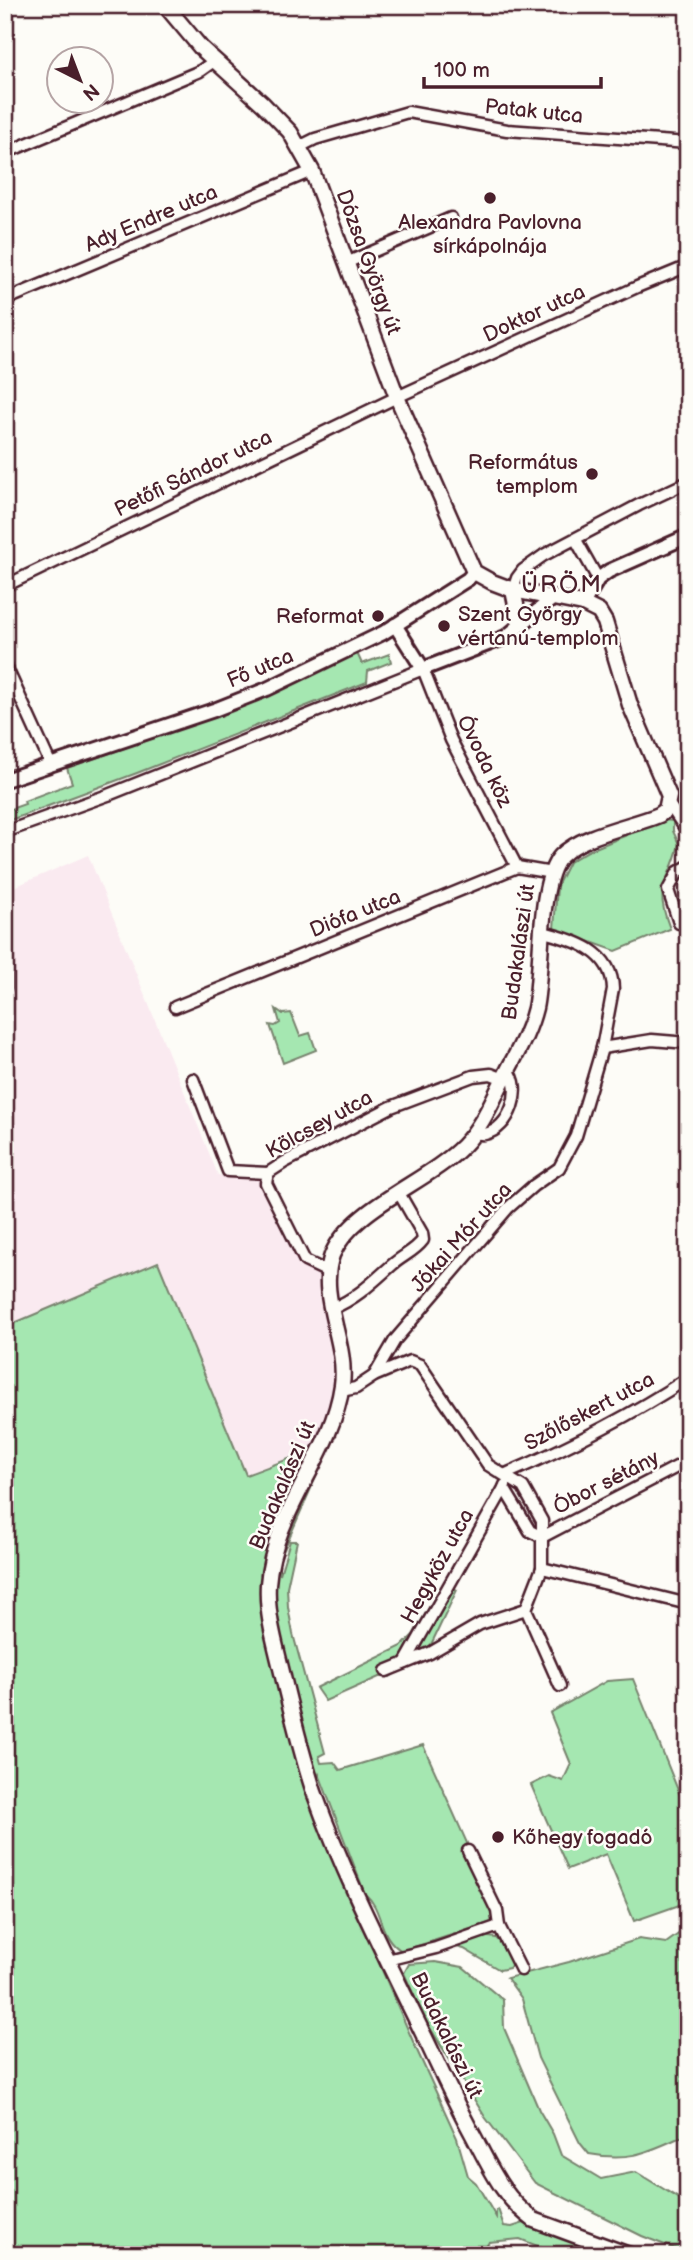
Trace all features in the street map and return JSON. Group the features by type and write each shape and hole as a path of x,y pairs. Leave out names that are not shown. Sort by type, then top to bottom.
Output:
{"main road":[{"name":"Dózsa György út","path":"165,5 214,61 290,132 313,170 397,397 474,572"},
{"path":"474,572 513,590 583,604 599,612 605,622 630,705 663,780 669,804"},
{"path":"513,590 520,624"},
{"name":"Budakalászi út","path":"629,2255 534,2220 509,2198 499,2185 457,2106 357,1896 314,1790 276,1648 268,1601 271,1562 283,1527 322,1444 341,1391 344,1372 328,1272 333,1253 342,1239 363,1218 448,1159 463,1147 474,1133 531,1025 536,1003 548,885 555,864 573,847 650,818 666,810 669,804"}],"street":[{"path":"5,153 200,71 214,61"},
{"name":"Patak utca","path":"299,147 315,139 408,111 506,130 688,143"},
{"name":"Ady Endre utca","path":"5,300 313,170"},
{"path":"346,262 451,218"},
{"name":"Doktor utca","path":"397,397 688,266"},
{"name":"Petőfi Sándor utca","path":"5,586 397,397"},
{"path":"513,590 523,570 544,555 688,482"},
{"path":"583,604 598,579 609,571 688,536"},
{"path":"576,540 598,579"},
{"name":"Fő utca","path":"5,780 257,693 326,662 395,625 468,579 474,572"},
{"path":"5,832 108,795 423,669 495,643 552,599"},
{"path":"395,625 423,669"},
{"path":"5,664 51,765"},
{"name":"Óvoda köz","path":"423,669 451,740 517,867"},
{"path":"669,804 688,833"},
{"path":"679,923 668,891 678,872 688,866"},
{"path":"517,867 552,873"},
{"name":"Diófa utca","path":"175,1007 517,867"},
{"name":"Jókai Mór utca","path":"374,1376 395,1340 509,1208 533,1186 559,1168 576,1136 602,1048 613,989 609,968 592,950 543,932"},
{"path":"5,950 5,988"},
{"path":"602,1048 652,1040 688,1043"},
{"name":"Kölcsey utca","path":"328,1272 305,1261 266,1183 268,1173 391,1107 473,1076 506,1074"},
{"path":"193,1079 228,1171 268,1173"},
{"path":"333,1308 344,1304 383,1275 391,1265 418,1247 423,1240 422,1233 399,1192"},
{"path":"341,1391 356,1388 374,1376 410,1361 420,1365 488,1465 523,1487 542,1521 542,1568 526,1609 560,1686"},
{"name":"Szőlőskert utca","path":"506,1474 566,1449 648,1404 688,1378"},
{"name":"Óbor sétány","path":"542,1536 688,1461"},
{"path":"506,1474 504,1488 530,1531 542,1536"},
{"name":"Hegyköz utca","path":"405,1663 504,1488"},
{"path":"542,1568 688,1604"},
{"path":"386,1671 430,1653 480,1624 526,1609"},
{"path":"468,1851 497,1910 499,1926 521,1970"},
{"path":"387,1960 436,1948 499,1926"}],"shaded area":[{"path":"88,855 218,1175 274,1181 310,1256 336,1270 349,1355 349,1405 331,1443 246,1476 158,1262 5,1327 5,891"}],"green space":[{"path":"357,653 362,664 389,654 391,662 368,671 367,682 5,822 5,811 72,783 67,768 239,708"},
{"path":"663,820 673,821 673,831 679,844 663,892 665,914 670,929 616,951 554,929 557,886 569,862 588,851"},
{"path":"276,1009 283,1014 291,1013 300,1036 310,1033 316,1050 283,1063 270,1025 280,1023"},
{"path":"158,1262 246,1475 331,1443 278,1563 280,1574 290,1541 297,1541 287,1587 288,1607 325,1753 319,1756 321,1763 334,1762 340,1770 423,1745 467,1843 465,1853 495,1917 492,1922 402,1951 388,1938 371,1900 365,1894 319,1774 307,1797 457,2138 468,2176 476,2183 496,2217 498,2209 504,2226 512,2227 524,2223 579,2243 571,2255 560,2255 520,2239 489,2242 481,2255 5,2255 5,1327"},
{"path":"444,1582 457,1590 428,1651 390,1677 379,1677 325,1701 316,1688 402,1646 413,1635"},
{"path":"633,1679 688,1815 688,1902 634,1921 606,1854 568,1869 531,1785 549,1776 563,1781 571,1764 550,1713 607,1681"},
{"path":"688,1927 688,2134 630,2156 589,2154 580,2143 538,2058 522,1999 507,1978 569,1962 639,1939 666,1943"},
{"path":"482,1936 496,1938 504,1946 513,1963 509,1968 500,1970 464,1949 453,1946"},
{"path":"435,1962 463,1967 503,2000 504,2028 561,2155 601,2179 636,2172 688,2204 688,2254 642,2236 535,2183 485,2117 424,2018 404,1973 409,1964"}],"place":[{"name":"Alexandra Pavlovna sírkápolnája","path":"490,198"},
{"name":"Református templom","path":"592,474"},
{"name":"Reformat","path":"378,616"},
{"name":"Szent György vértanú-templom","path":"444,626"},
{"name":"Kőhegy fogadó","path":"498,1837"}],"district":[{"name":"ÜRÖM","path":"562,584"}]}
